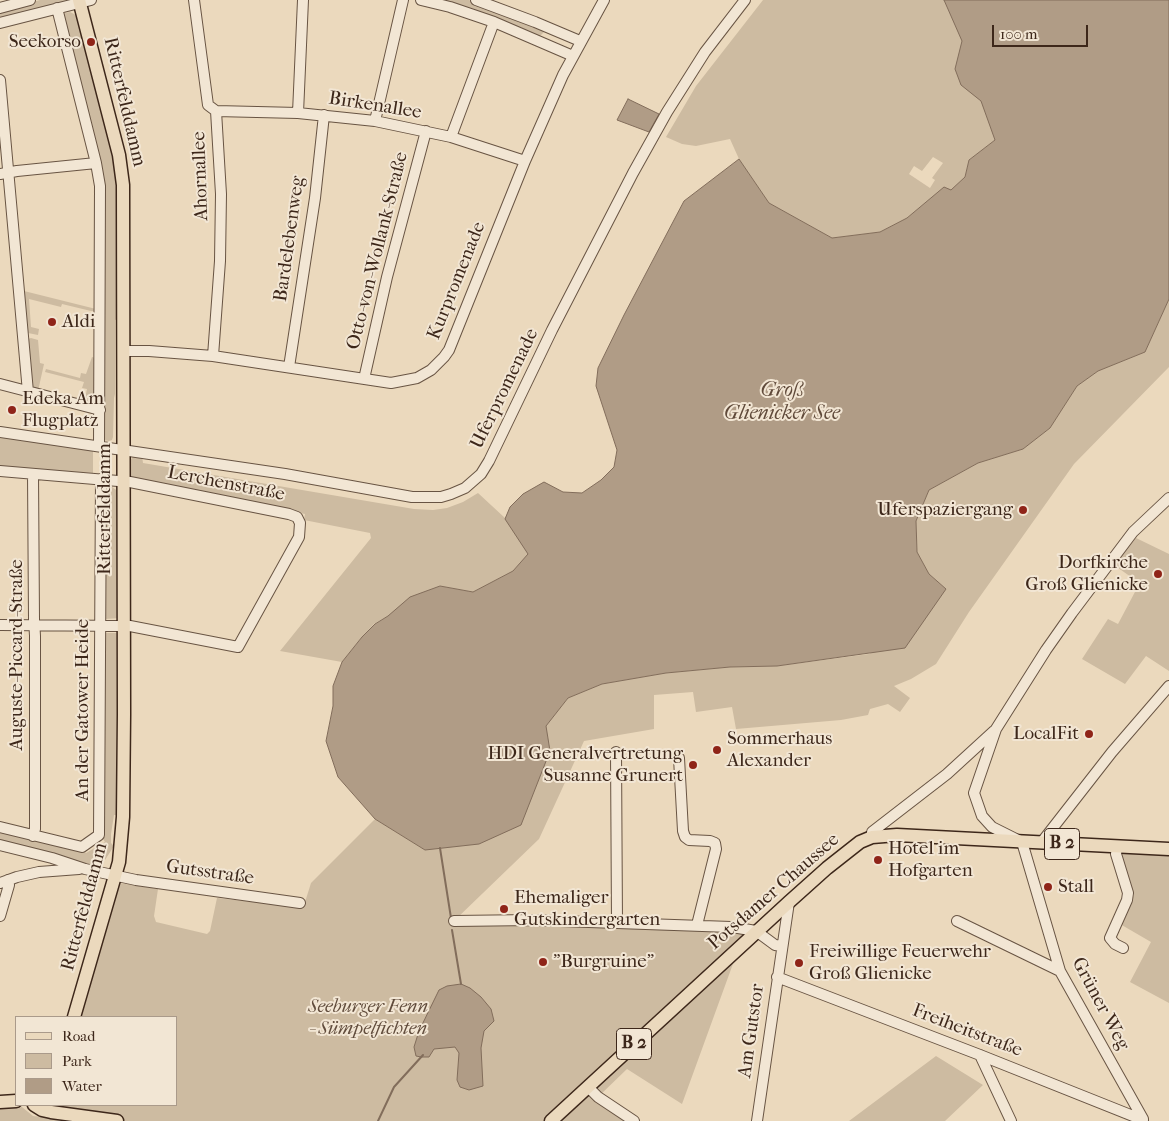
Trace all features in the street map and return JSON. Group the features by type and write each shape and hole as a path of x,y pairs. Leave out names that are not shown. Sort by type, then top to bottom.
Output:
{"main road":[{"name":"Ritterfelddamm","path":"74,1016 116,875 123,818 124,626 122,450 124,202 122,171 83,1"},
{"name":"Potsdamer Chaussee","path":"551,1121 788,902 852,847 872,837 897,835 1169,849"},
{"path":"0,1102 15,1101"},
{"path":"36,1106 51,1112 117,1121"}],"street":[{"path":"0,8 30,0"},
{"name":"Ahornallee","path":"194,0 208,105 216,111 221,194 220,260 213,356"},
{"path":"298,113 302,0"},
{"path":"375,121 403,0"},
{"path":"421,0 450,7 494,22 573,56"},
{"path":"476,0 502,4 580,41"},
{"name":"Kurpromenade","path":"124,351 213,356 391,383 408,381 425,374 444,357 454,338 524,161 580,41 604,0"},
{"name":"Uferpromenade","path":"0,432 276,473 422,498 452,494 473,482 485,468 494,452 557,322 649,143 691,73 745,0"},
{"path":"0,23 83,1"},
{"name":"Ritterfelddamm","path":"57,8 96,163 100,194 99,446"},
{"path":"451,138 494,22"},
{"path":"0,80 4,173 28,392"},
{"name":"Birkenallee","path":"216,111 298,113 375,121 426,131 524,161"},
{"name":"Bardelebenweg","path":"289,368 315,198 324,115"},
{"name":"Otto-von-Wollank-Straße","path":"364,379 387,278 426,131"},
{"path":"4,173 96,163"},
{"path":"0,384 100,410"},
{"path":"0,471 123,482"},
{"name":"Auguste-Piccard-Straße","path":"33,474 35,829 33,836"},
{"name":"An der Gatower Heide","path":"0,827 82,847 99,836 101,479"},
{"name":"Lerchenstraße","path":"123,482 289,514 297,517 300,522 299,537 238,646 124,626"},
{"path":"1022,842 992,827 982,816 974,793 996,729 1072,613 1133,532 1169,498"},
{"path":"0,625 124,626"},
{"path":"1041,843 1112,752 1169,686"},
{"path":"1159,699 1169,704"},
{"path":"872,837 872,832 947,774 996,729"},
{"path":"616,752 617,923"},
{"path":"679,758 682,831 685,838 689,840 710,841 715,844 716,849 697,925"},
{"name":"Grüner Weg","path":"1022,842 1060,971 1143,1120"},
{"path":"0,845 52,858 85,869"},
{"path":"1117,847 1116,854 1128,896 1110,938 1115,944 1123,948"},
{"path":"4,881 39,872 85,869"},
{"name":"Gutsstraße","path":"85,869 145,881 300,903"},
{"path":"0,916 9,885 4,881"},
{"name":"Am Gutstor","path":"757,1121 788,902"},
{"path":"454,921 532,920 732,927 756,931 775,945 782,946"},
{"path":"957,921 1060,971"},
{"name":"Freiheitstraße","path":"777,976 980,1054 1143,1120"},
{"path":"980,1054 1012,1121"},
{"path":"588,1087 598,1097 634,1121"}],"green space":[{"path":"40,0 66,0 66,3 0,21 0,11"},
{"path":"433,0 469,0 544,30 544,32 539,37"},
{"path":"763,0 945,0 984,81 995,140 969,160 965,177 951,191 944,188 907,218 880,232 832,238 769,203 739,159 730,139 696,146 682,144 666,137 696,86","holes":["933,157 943,163 932,178 935,180 930,188 909,174 914,166 922,171"]},
{"path":"70,12 78,16 119,175 120,318 115,320 113,437 109,441 103,440 102,179 62,14"},
{"path":"24,291 96,309 96,311 62,304 61,307 29,299 31,327 39,329 38,335 28,333"},
{"name":"Seeburger Fenn - Sümpelfichten","path":"1169,299 1169,367 1074,464 969,612 936,664 911,679 894,686 910,698 900,712 888,704 870,709 868,715 841,720 736,729 732,707 696,712 693,692 654,695 654,729 584,741 539,839 455,920 746,928 682,1104 627,1069 598,1097 633,1121 0,1121 0,1108 22,1107 33,1116 58,1119 68,1109 57,1106 178,1106 178,1016 79,1016 119,883 158,889 154,916 156,922 207,934 210,931 217,898 299,907 306,899 311,883 375,819 425,850 550,751 545,727 568,698 602,684 666,673 730,667 777,666 869,654 946,589 929,574 917,552 916,521 929,490 978,463 1023,449 1050,428 1077,386 1098,371 1145,352"},
{"path":"28,339 38,340 40,363 44,364 38,391 33,387"},
{"path":"92,357 95,358 96,403 80,401 79,397 85,398 87,389 82,388 84,382 45,372 46,369 80,378 81,373 86,374"},
{"path":"0,435 93,448 93,473 0,467"},
{"path":"134,456 142,456 143,463 414,509 433,510 447,508 463,502 478,493 505,518 510,507 523,494 544,482 545,538 513,571 473,592 440,586 374,624 342,662 280,651 371,538 370,533 304,520 305,514 131,480 131,459"},
{"path":"104,486 112,487 119,492 121,618 105,619"},
{"path":"1136,538 1169,554 1169,671 1146,656 1125,684 1082,659 1108,619 1118,624 1136,590 1126,585 1131,577 1114,565"},
{"path":"105,633 121,633 117,815 114,815 111,834 111,843 114,846 97,868 0,843 0,830 86,853 105,842 103,839 103,636"},
{"path":"1121,849 1169,854 1169,1003 1130,982 1151,942 1120,924 1134,895 1123,866"},
{"path":"936,1056 983,1085 945,1121 849,1121"}],"water":[{"name":"Groß Glienicker See","path":"944,0 1169,0 1169,299 1145,352 1098,371 1077,386 1050,428 1023,449 978,463 929,490 916,521 917,552 929,574 946,589 905,648 777,666 730,667 666,673 602,684 568,698 546,726 550,751 521,825 479,844 425,850 375,819 338,777 326,741 333,706 333,686 342,662 375,624 388,616 410,597 440,586 473,592 513,571 528,554 505,519 510,507 523,494 544,482 563,492 582,493 601,480 614,467 617,450 596,386 598,368 684,201 739,159 769,203 832,238 880,232 907,218 944,187 951,190 965,177 969,160 995,140 981,101 961,85 955,69 962,41"},
{"path":"628,99 659,114 649,132 617,120"},
{"path":"461,984 470,988 481,997 491,1009 494,1021 484,1031 481,1048 483,1086 469,1090 460,1087 457,1080 459,1053 455,1047 434,1049 429,1057 421,1057 416,1056 414,1047 419,1031 439,990 447,986"}],"waterway":[{"path":"440,848 451,918"},
{"path":"452,930 461,984"},
{"path":"378,1121 394,1087 423,1055"}],"place":[{"name":"Seekorso","path":"91,42"},
{"name":"Aldi","path":"52,322"},
{"name":"Edeka Am Flugplatz","path":"12,410"},
{"name":"Uferspaziergang","path":"1023,510"},
{"name":"Dorfkirche Groß Glienicke","path":"1158,574"},
{"name":"LocalFit","path":"1089,734"},
{"name":"Sommerhaus Alexander","path":"717,750"},
{"name":"HDI Generalvertretung Susanne Grunert","path":"693,765"},
{"name":"Hotel im Hofgarten","path":"878,860"},
{"name":"Stall","path":"1048,887"},
{"name":"Ehemaliger Gutskindergarten","path":"504,909"},
{"name":"\"Burgruine\"","path":"543,962"},
{"name":"Freiwillige Feuerwehr Groß Glienicke","path":"799,963"}]}
